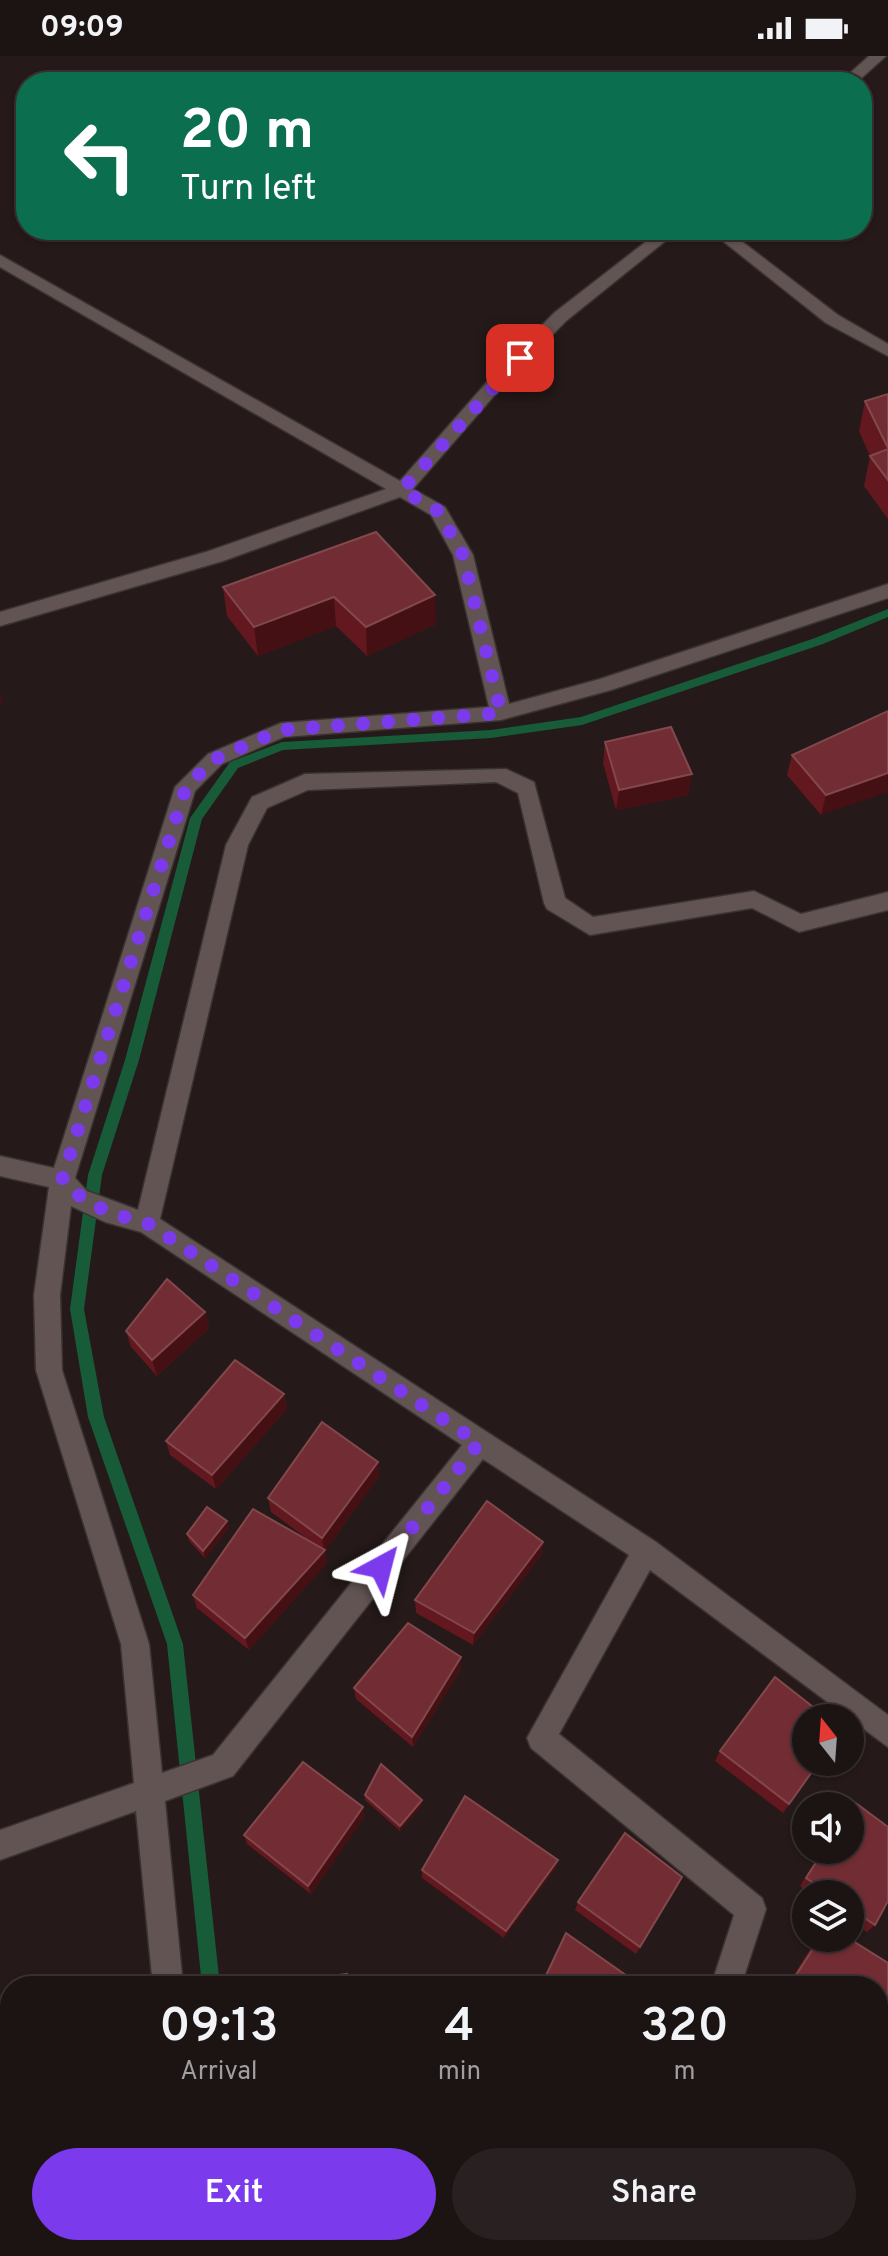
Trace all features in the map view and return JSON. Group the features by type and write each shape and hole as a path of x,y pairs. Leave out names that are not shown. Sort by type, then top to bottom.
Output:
{"street":[{"path":"860,72 878,56"},
{"path":"0,619 216,556 402,490 500,378 560,317 658,240"},
{"path":"730,240 832,319 888,351"},
{"path":"0,260 438,511 463,555 501,713"},
{"path":"168,1976 162,1787 135,1644 49,1370 47,1295 70,1189 186,787 215,759 281,730 501,713 604,685 888,591"},
{"path":"147,1223 237,845 259,803 305,782 499,774 527,788 555,903 590,926 754,899 799,923 888,901"},
{"path":"0,1166 70,1189 114,1215 147,1223 646,1551 888,1733"},
{"path":"0,1845 223,1766 479,1443"},
{"path":"646,1551 541,1738 751,1909 729,1976"}],"building":[{"path":"888,394 888,448 865,401"},
{"path":"888,449 888,480 870,456"},
{"path":"376,532 435,595 366,627 334,597 254,627 223,587"},
{"path":"888,711 888,773 826,795 792,755"},
{"path":"671,727 692,774 619,790 605,742"},
{"path":"167,1279 205,1312 152,1360 126,1331"},
{"path":"235,1360 284,1394 212,1475 166,1441"},
{"path":"322,1422 378,1462 322,1538 268,1498"},
{"path":"487,1501 543,1542 474,1633 415,1600"},
{"path":"207,1507 227,1521 203,1551 187,1534"},
{"path":"253,1509 325,1550 245,1638 193,1595"},
{"path":"408,1623 461,1657 412,1737 354,1688"},
{"path":"775,1677 809,1704 792,1704 792,1776 809,1776 798,1792 792,1792 789,1804 720,1751"},
{"path":"303,1762 363,1807 308,1886 244,1835"},
{"path":"381,1764 422,1800 400,1826 365,1795"},
{"path":"465,1796 558,1860 506,1931 422,1870"},
{"path":"864,1809 888,1827 888,1901 875,1925 864,1918 864,1880 806,1878 815,1864 864,1864"},
{"path":"625,1833 682,1877 640,1947 578,1902"},
{"path":"566,1933 627,1976 546,1976"},
{"path":"864,1948 888,1963 888,1976 795,1976 811,1952 864,1952"}],"waterway":[{"path":"210,1976 175,1644 96,1417 77,1309 95,1175 132,1060 196,818 234,765 282,746 491,734 582,721 819,641 888,613"}],"route":[{"path":"381,1567 479,1443 147,1223 114,1215 78,1198 62,1180 186,787 215,759 281,730 501,713 495,675 463,555 438,511 402,490 520,358"}]}
